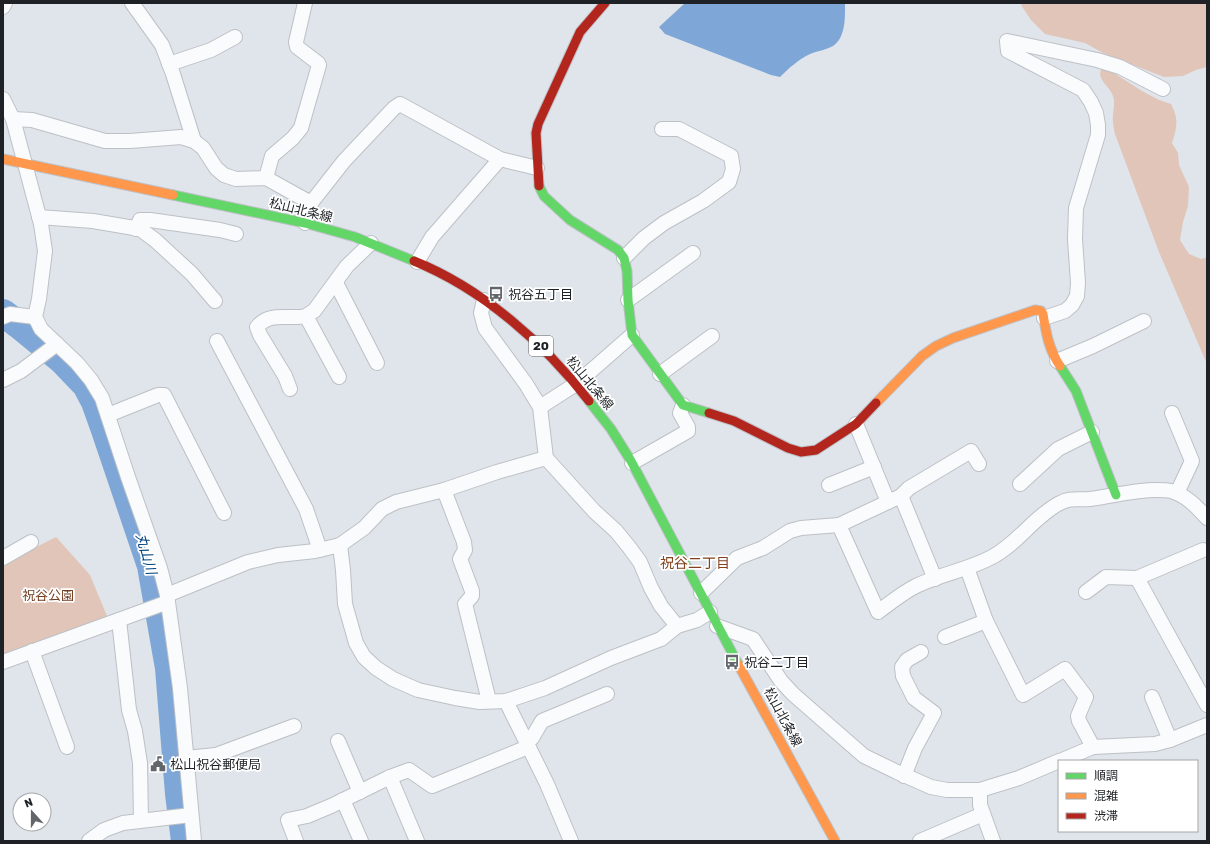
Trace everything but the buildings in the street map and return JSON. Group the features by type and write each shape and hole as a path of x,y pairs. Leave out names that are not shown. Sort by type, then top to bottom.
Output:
{"main road":[{"path":"605,3 580,32 538,124 536,133 539,187 544,196 570,220 618,250 624,258 627,271 628,300 632,335 683,405 734,421 788,448 801,452 816,450 856,424 922,356 936,346 953,338 1035,310 1041,311 1044,318 1048,342 1057,361 1076,392 1116,494"},
{"name":"松山北条線","path":"3,159 25,165 305,223 371,243 417,262 461,285 484,300 542,347 576,384 611,429 632,463 717,626 835,841"}],"street":[{"path":"3,7 5,3"},
{"path":"132,3 162,45 194,140"},
{"path":"266,178 272,156 293,138 301,128 319,65 297,47 296,42 305,3"},
{"path":"169,64 211,50 236,37"},
{"path":"1044,318 1065,311 1077,296 1078,284 1075,239 1076,208 1098,135 1098,125 1096,113 1083,90 1008,51 1007,41 1097,60 1120,68 1163,89"},
{"path":"3,99 13,119 39,217 45,251 39,299 35,317 41,329 56,345 77,363 91,380 102,398 160,568 167,600 180,688 186,758 185,816 194,841"},
{"path":"305,223 311,203 344,161 394,108 400,104 500,159 537,168"},
{"path":"13,119 32,120 105,141 130,141 181,137 194,140 203,148 216,168 224,175 236,179 266,178 311,203"},
{"path":"624,258 644,238 664,223 703,201 729,182 733,169 732,156 679,129 662,129"},
{"path":"417,262 432,237 500,159"},
{"path":"39,217 93,221 140,229 155,240 192,274 215,301"},
{"path":"136,229 140,220 150,220 197,226 236,234"},
{"path":"290,389 285,376 257,327 262,321 270,318 306,316 314,311 348,266 371,243"},
{"path":"628,300 693,253"},
{"path":"336,283 377,363"},
{"path":"484,300 481,313 485,328 526,384 540,407 546,458 594,511 616,531 630,547 640,562 651,588 661,606 677,626"},
{"path":"7,315 35,317"},
{"path":"306,316 339,377"},
{"path":"1057,361 1093,346 1144,321"},
{"path":"540,407 576,384 632,335"},
{"path":"660,374 712,336"},
{"path":"216,342 252,406 306,509 320,550"},
{"path":"3,380 21,371 56,345"},
{"path":"108,415 158,395 164,395 224,513"},
{"path":"632,463 688,430 688,427 680,413 683,405"},
{"path":"1172,413 1192,461 1177,493"},
{"path":"856,424 874,467 894,499 935,579"},
{"path":"1020,484 1058,449 1092,432"},
{"path":"701,593 737,558 762,548 790,531 801,528 839,525 894,499 909,488 971,451 979,464"},
{"path":"3,662 119,620 167,600 248,562 278,555 320,550 340,545 364,528 382,509 396,502 444,490 497,472 546,458"},
{"path":"830,485 874,467"},
{"path":"444,490 466,550 460,559 472,591 472,596 465,604 488,702"},
{"path":"839,525 878,612 915,587 967,568 993,556 1008,546 1057,504 1067,500 1076,498 1090,499 1134,491 1170,491 1186,497 1207,518"},
{"path":"3,558 31,542"},
{"path":"340,545 343,570 344,604 356,643 364,657 376,668 393,679 418,690 455,698 480,702 506,701 545,688 611,658 661,640 677,626 697,620 710,612"},
{"path":"1086,592 1106,576 1137,578 1203,550"},
{"path":"967,568 986,622 1024,695 1065,669 1086,698 1078,716 1078,721 1093,747"},
{"path":"1137,578 1207,705"},
{"path":"119,620 129,710 135,731 140,763 141,820"},
{"path":"945,637 986,622"},
{"path":"717,626 753,638 781,681 793,694 864,756 904,776 931,787 947,790 980,790 1019,778 1058,761"},
{"path":"32,651 67,747"},
{"path":"904,776 915,748 934,713 914,698 902,676 902,668 907,660 921,652"},
{"path":"296,841 288,820 308,816 390,777 409,770 432,786 527,745 542,721 607,694"},
{"path":"1152,697 1170,740"},
{"path":"506,701 547,784 569,840"},
{"path":"186,758 216,755 294,726"},
{"path":"1064,760 1074,758 1093,747 1155,744 1206,727"},
{"path":"338,741 360,792"},
{"path":"390,777 417,841"},
{"path":"980,790 980,806 993,841"},
{"path":"344,800 361,841"},
{"path":"920,841 983,814"},
{"path":"89,841 104,830 123,822 185,816"}],"green space":[{"path":"1022,3 1207,3 1207,67 1183,76 1164,77 1103,53 1085,43 1045,34 1031,20 1021,5"},
{"path":"1102,68 1106,68 1159,100 1171,104 1174,109 1176,123 1172,143 1178,153 1179,165 1189,187 1188,206 1183,222 1180,240 1189,254 1201,259 1207,257 1207,364 1159,252 1115,134 1113,126 1114,99 1100,76"},
{"name":"祝谷公園","path":"56,537 90,575 109,621 3,659 3,564"}],"water":[{"path":"685,3 845,3 844,26 843,32 833,46 806,56 794,64 780,77 771,75 665,34 659,27"}],"waterway":[{"name":"丸山川","path":"3,313 63,361 86,385 95,402 105,430 151,566 169,668 179,794 185,841"}],"traffic: fast":[{"path":"539,186 544,196 570,220 618,250 624,258 627,271 628,300 632,335 683,405 709,413"},
{"path":"173,195 305,223 355,237 414,261"},
{"path":"1060,366 1076,391 1116,495"},
{"path":"589,401 611,429 631,461 738,664"}],"traffic: slow":[{"path":"3,159 173,195"},
{"path":"876,403 922,356 936,346 953,338 1035,310 1041,311 1043,314 1051,348 1060,366"},
{"path":"738,664 835,841"}],"traffic: jam":[{"path":"539,186 536,133 538,124 580,32 605,3"},
{"path":"414,261 439,273 488,302 532,339 571,379 589,401"},
{"path":"709,413 734,421 788,448 801,452 816,450 856,424 876,403"}],"place":[{"name":"祝谷五丁目","path":"496,294"},
{"name":"祝谷二丁目","path":"732,662"},
{"name":"松山祝谷郵便局","path":"158,764"}],"district":[{"name":"祝谷二丁目","path":"695,563"}]}
